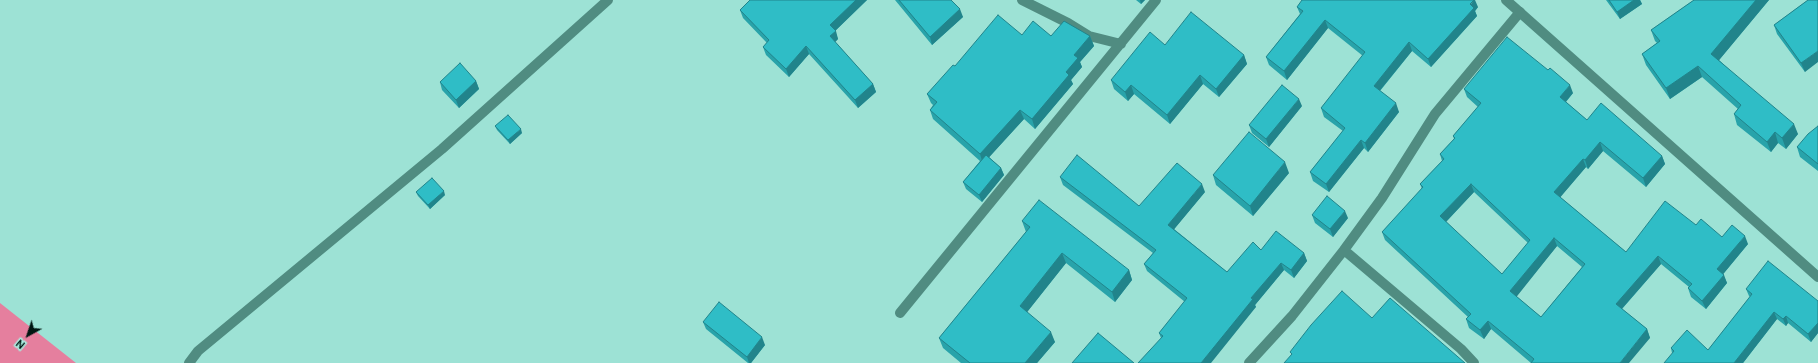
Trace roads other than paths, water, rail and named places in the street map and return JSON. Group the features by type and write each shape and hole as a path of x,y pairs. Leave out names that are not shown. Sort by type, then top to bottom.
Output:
{"street":[{"path":"189,363 198,351 442,149 608,0"},
{"path":"1022,0 1068,23 1089,36 1121,44"},
{"path":"900,313 1156,0"},
{"path":"1506,0 1818,277"},
{"path":"1249,363 1292,316 1344,250 1382,198 1435,114 1520,12"},
{"path":"1344,250 1461,349 1474,363"}]}
